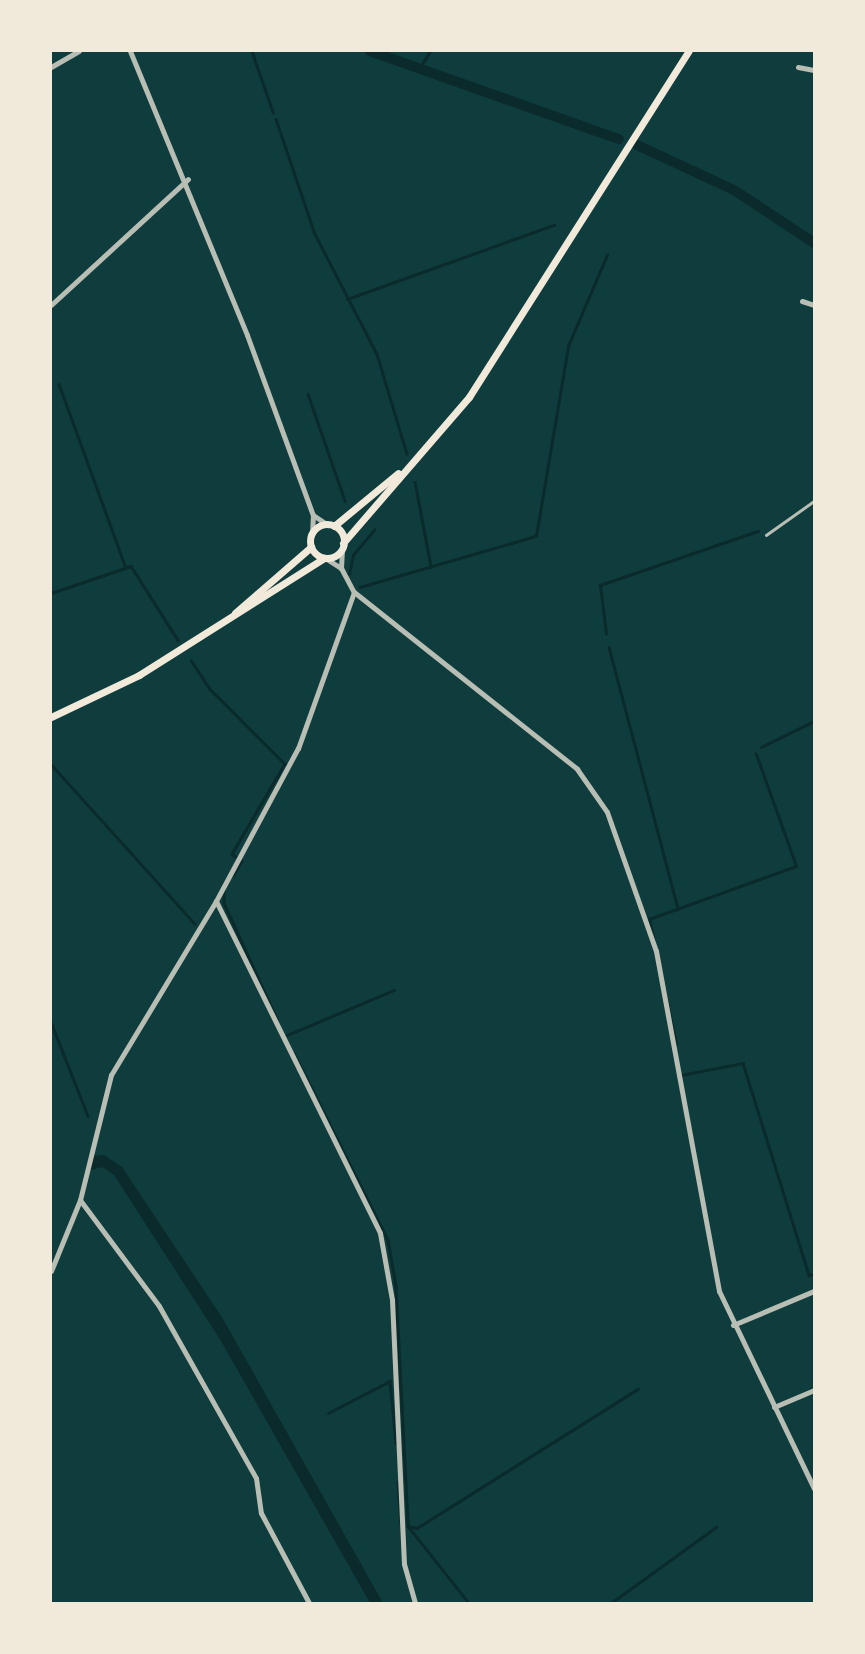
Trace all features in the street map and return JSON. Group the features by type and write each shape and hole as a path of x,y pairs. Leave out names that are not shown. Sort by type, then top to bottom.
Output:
{"main road":[{"path":"51,717 139,675 342,546 404,468 469,397 536,301 689,51"},
{"path":"232,616 311,547 312,534 331,526 404,468"},
{"path":"331,526 342,546"},
{"path":"311,547 325,558"}],"street":[{"path":"51,67 79,51"},
{"path":"130,51 188,179 313,516 312,534"},
{"path":"798,67 814,70"},
{"path":"51,305 188,179"},
{"path":"802,301 814,305"},
{"path":"313,516 331,526"},
{"path":"341,568 342,546"},
{"path":"325,558 341,568 354,592 577,769 607,813 656,951 707,1242 733,1325 814,1488"},
{"path":"51,1271 80,1200 87,1170 87,1156 111,1075 216,901 234,861 298,748 354,592"},
{"path":"216,901 380,1233 392,1300 404,1564 415,1603"},
{"path":"80,1200 166,1318 256,1478 261,1513 309,1603"},
{"path":"733,1325 814,1290"},
{"path":"774,1407 814,1390"}],"lane":[{"path":"766,535 814,501"}],"water":[{"path":"104,1155 122,1167 223,1319 383,1603 370,1603 221,1341 114,1175 102,1167 91,1170 91,1156"}],"waterway":[{"path":"252,51 273,112"},
{"path":"370,51 619,139"},
{"path":"421,66 430,51"},
{"path":"276,119 315,234 377,354 407,454"},
{"path":"637,145 734,190 814,243"},
{"path":"347,299 554,225"},
{"path":"360,587 536,536 568,346 607,255"},
{"path":"59,384 125,565"},
{"path":"308,394 345,501"},
{"path":"415,482 431,566"},
{"path":"349,574 353,555 374,530"},
{"path":"606,634 600,585 758,531"},
{"path":"51,593 131,566 178,640"},
{"path":"609,647 678,909"},
{"path":"191,660 210,689 285,764 232,854 242,861 233,876"},
{"path":"761,747 814,721"},
{"path":"676,1044 649,919 796,866 756,754"},
{"path":"51,764 195,924"},
{"path":"224,890 224,903 277,1019"},
{"path":"285,1036 394,990"},
{"path":"51,1022 88,1116"},
{"path":"294,1053 388,1240 396,1286 408,1526 469,1603"},
{"path":"681,1075 743,1063 809,1275 814,1274"},
{"path":"328,1413 390,1381 396,1443"},
{"path":"408,1526 417,1528 638,1389"},
{"path":"398,1482 401,1524"},
{"path":"611,1603 716,1527"}]}
